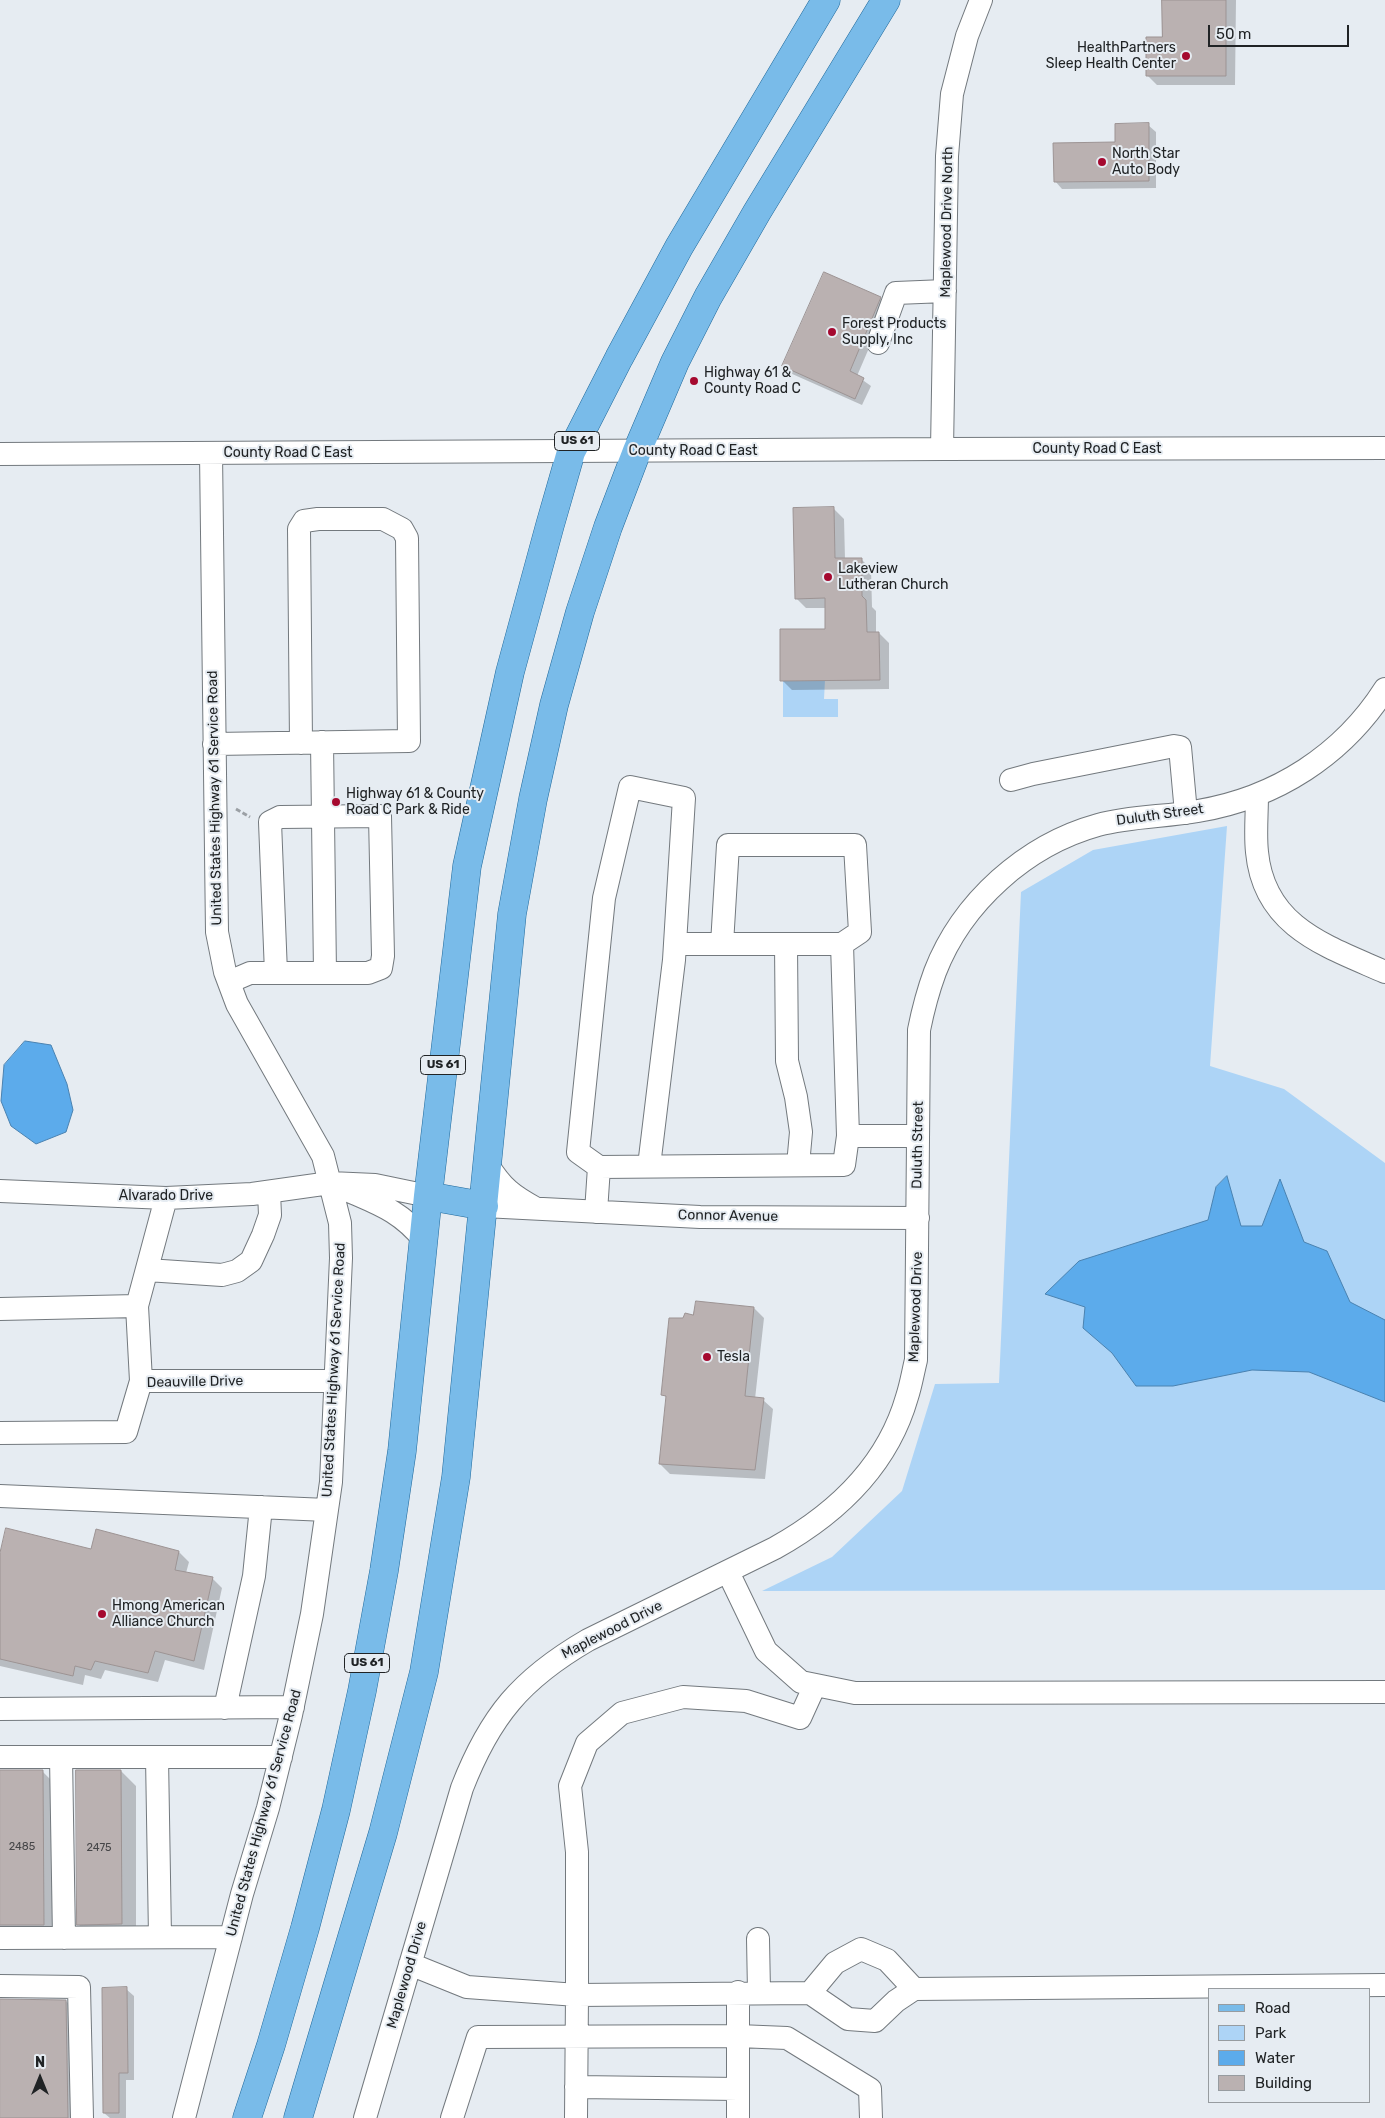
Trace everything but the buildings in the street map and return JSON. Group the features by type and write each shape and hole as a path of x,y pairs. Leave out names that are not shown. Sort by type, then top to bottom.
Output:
{"main road":[{"name":"US 61","path":"247,2118 271,2045 305,1928 336,1810 362,1691 384,1571 402,1451 428,1196 467,866 510,672 571,452 679,246 826,0"},
{"path":"298,2118 383,1832 424,1672 456,1477 512,914 533,799 554,705 580,612 608,528 637,451 675,362 708,297 886,0"},
{"name":"Connor Avenue","path":"428,1196 484,1206"}],"street":[{"name":"Maplewood Drive North","path":"942,448 947,156 952,94 967,36 980,0"},
{"path":"878,343 896,294 945,291"},
{"name":"County Road C East","path":"0,454 571,452 942,448 1385,448"},
{"name":"United States Highway 61 Service Road","path":"184,2118 231,1937 281,1757 312,1614 331,1482 341,1258 340,1223 322,1156 316,1142 252,1035 237,1004 229,982 219,940 216,913 211,453"},
{"path":"214,744 311,743 409,742 407,538 402,529 383,519 318,519 304,521 298,529 311,743 324,816 325,973"},
{"name":"Duluth Street","path":"918,1218 919,1030 925,1003 936,970 951,940 970,911 1008,872 1036,852 1067,836 1096,825 1130,817 1217,807 1257,795 1290,780 1325,757 1350,734 1373,708 1385,689"},
{"path":"1012,780 1042,772 1174,746 1180,747 1186,812"},
{"path":"649,1166 675,944 684,798 630,787 604,898 578,1152 599,1166 649,1166 844,1165 848,1136 842,944"},
{"path":"1257,795 1257,853 1262,877 1270,898 1285,918 1301,932 1320,943 1385,972"},
{"path":"229,982 250,973 276,973 325,973 368,973 381,968 380,816 280,817 270,822 276,973"},
{"path":"675,944 722,944 786,944 842,944 860,932 855,844 728,845 722,944"},
{"path":"786,944 787,1061 796,1097 801,1132 798,1165"},
{"path":"848,1136 918,1136"},
{"name":"Connor Avenue","path":"488,1165 498,1182 514,1196 538,1210"},
{"path":"596,1212 599,1166"},
{"path":"330,1183 394,1212 410,1223 424,1240"},
{"name":"Alvarado Drive","path":"0,1191 166,1198 269,1192 330,1183 375,1185 428,1196"},
{"path":"147,1270 222,1275 237,1270 251,1260 270,1215 269,1192"},
{"path":"142,1381 137,1306 166,1198"},
{"name":"Connor Avenue","path":"484,1206 700,1217 918,1218"},
{"name":"Maplewood Drive","path":"365,2118 462,1788 474,1756 491,1725 512,1698 531,1678 565,1653 805,1532 832,1511 862,1480 878,1460 895,1430 907,1398 916,1360 918,1218"},
{"path":"0,1309 137,1306"},
{"name":"Deauville Drive","path":"0,1433 126,1432 142,1381 335,1381"},
{"path":"0,1496 327,1510"},
{"path":"225,1708 254,1576 261,1507"},
{"path":"728,1572 766,1651 801,1682 855,1694 1385,1692"},
{"path":"576,2118 577,1852 570,1786 587,1743 622,1714 683,1697 746,1701 800,1718 815,1685"},
{"path":"0,1709 293,1707"},
{"path":"0,1757 281,1757"},
{"path":"62,1757 64,1938"},
{"path":"157,1757 160,1937"},
{"path":"0,1938 231,1937"},
{"path":"738,2118 738,2036 749,1992 758,1939"},
{"path":"810,1993 835,1962 861,1949 887,1960 914,1989"},
{"path":"410,1964 467,1987 577,1995 749,1992 810,1993 848,2019 875,2021 896,2001 914,1989 1385,1985"},
{"path":"0,1986 78,1987 82,2118"},
{"path":"452,2118 478,2037 738,2036 787,2038 870,2089 871,2118"},
{"path":"576,2087 738,2089"}],"green space":[{"path":"825,680 824,699 838,699 838,717 783,717 783,681"},
{"path":"1227,826 1210,1066 1284,1089 1385,1163 1385,1590 762,1591 832,1557 902,1491 935,1384 999,1383 1021,892 1093,850"}],"water":[{"path":"25,1041 51,1045 67,1084 73,1110 66,1132 36,1144 11,1126 1,1101 4,1065"},
{"path":"1227,1176 1241,1226 1262,1226 1280,1179 1304,1242 1327,1251 1350,1302 1385,1320 1385,1402 1309,1372 1252,1370 1173,1386 1136,1386 1112,1353 1083,1328 1085,1307 1045,1294 1079,1261 1208,1220 1216,1187"}],"place":[{"name":"HealthPartners Sleep Health Center","path":"1186,56"},
{"name":"North Star Auto Body","path":"1102,162"},
{"name":"Forest Products Supply, Inc","path":"832,332"},
{"name":"Highway 61 & County Road C","path":"694,381"},
{"name":"Lakeview Lutheran Church","path":"828,577"},
{"name":"Highway 61 & County Road C Park & Ride","path":"336,802"},
{"name":"Tesla","path":"707,1357"},
{"name":"Hmong American Alliance Church","path":"102,1614"}]}
